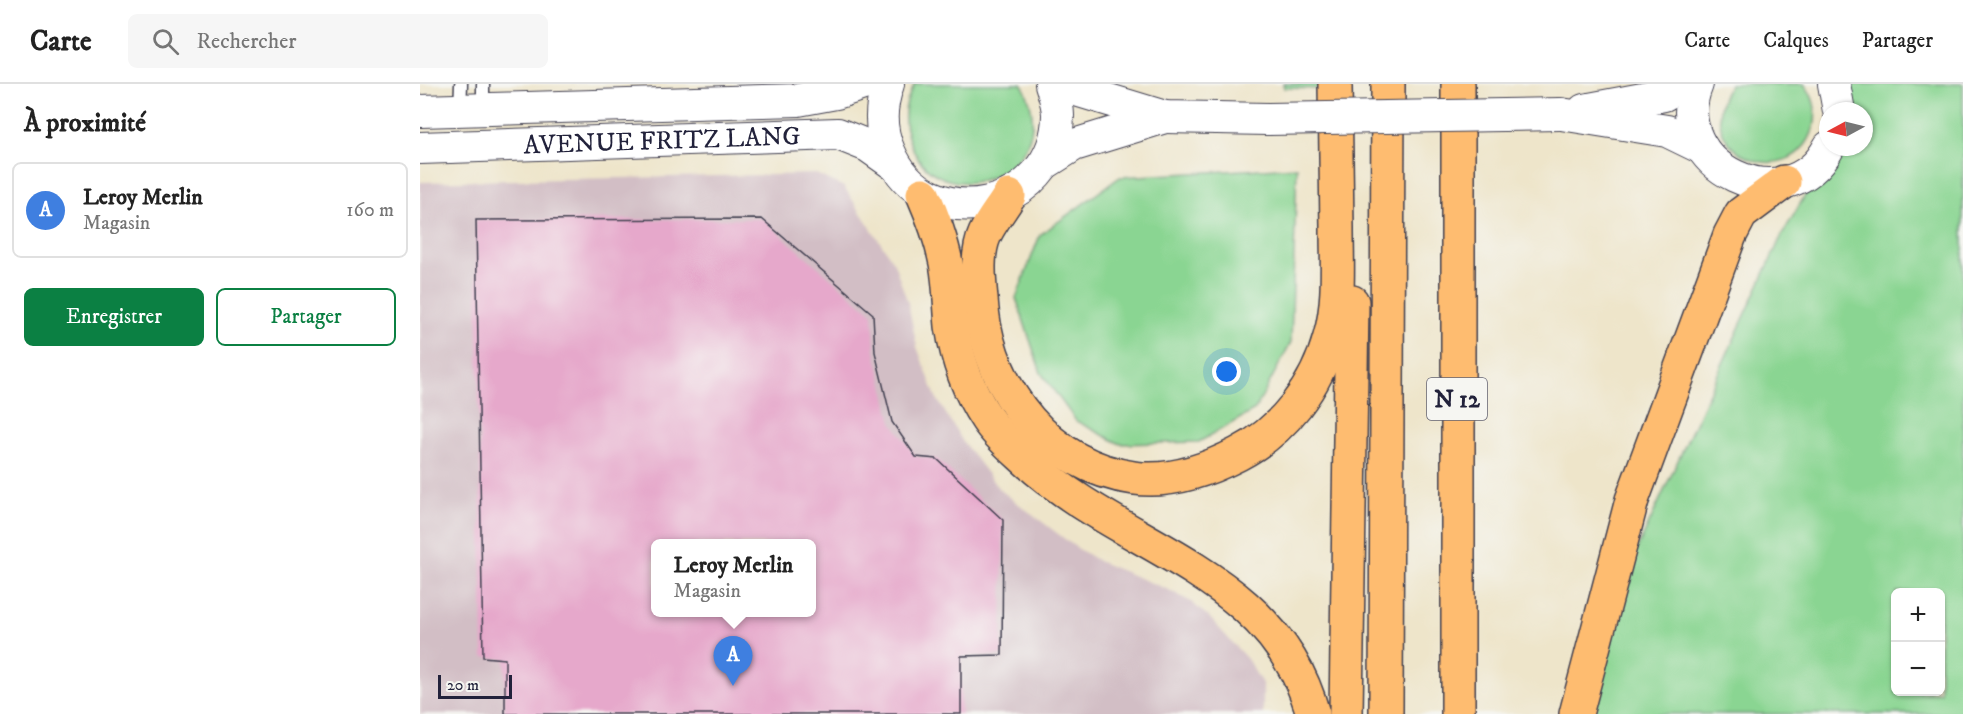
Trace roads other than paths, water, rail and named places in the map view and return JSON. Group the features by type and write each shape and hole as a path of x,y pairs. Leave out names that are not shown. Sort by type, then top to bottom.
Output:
{"highway":[{"path":"1010,196 985,234 980,254 980,289 984,330 996,368 1032,426 1063,452 1098,470 1135,478 1175,477 1214,467 1252,447 1285,420 1313,381 1331,337 1337,277 1335,84"},
{"path":"1346,714 1353,275 1349,84"},
{"path":"1386,714 1388,84"},
{"name":"N 12","path":"1458,84 1458,714"},
{"path":"1576,714 1632,500 1730,235 1741,214 1784,182"},
{"path":"923,194 939,233 944,255 953,328 964,378 988,420 1052,485 1229,591 1265,623 1293,662 1313,714"}],"street":[{"name":"AVENUE FRITZ LANG","path":"420,111 471,97 798,100 836,93 863,84"},
{"path":"888,84 882,102 882,135 895,165 908,182 923,194 949,203 984,204 1010,196 1029,182 1044,164 1055,138 1058,114 1051,84"},
{"path":"1056,84 1165,117 1268,119 1560,114 1664,96 1683,84"},
{"path":"1697,84 1692,110 1694,130 1702,148 1717,166 1737,179 1761,184 1784,182 1807,172 1824,156"},
{"path":"1834,84 1837,102"},
{"path":"1560,114 1667,131 1702,148"},
{"path":"1044,164 1074,145 1165,117"},
{"name":"AVENUE FRITZ LANG","path":"420,148 837,134 868,146 895,165"}],"place":[{"name":"Leroy Merlin","path":"733,686"}]}
